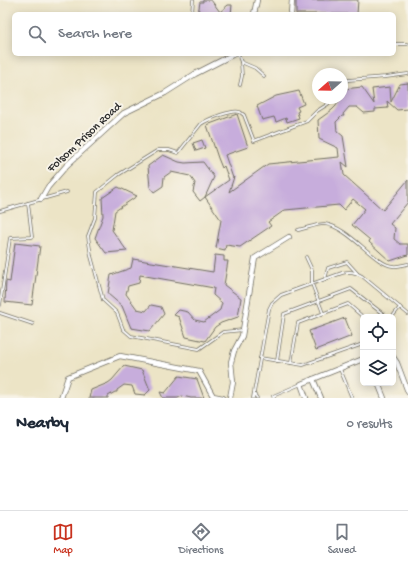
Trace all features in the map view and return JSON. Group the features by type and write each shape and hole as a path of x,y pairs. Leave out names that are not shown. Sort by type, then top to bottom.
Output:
{"street":[{"path":"254,12 257,0"},
{"path":"291,12 292,0"},
{"name":"Folsom Prison Road","path":"41,199 53,181 67,165 124,113 166,93 195,74 230,56"},
{"path":"230,398 233,382 231,362 242,336 255,258 289,238"},
{"path":"62,398 68,377 120,356 199,371 213,396 223,398"},
{"path":"306,398 301,384 360,359"},
{"path":"396,360 408,392"},
{"path":"314,379 321,398"},
{"path":"379,386 384,398"}],"lane":[{"path":"192,12 193,0"},
{"path":"396,44 408,44"},
{"path":"239,56 241,62 242,76 240,85"},
{"path":"241,62 255,68 264,76"},
{"path":"348,80 408,74"},
{"path":"243,330 223,332 199,349 131,336 123,329 117,313 103,300 91,256 88,236 95,218 97,192 118,174 158,150 169,150 178,153 201,124 206,121 233,111 240,112 244,116 254,141 307,121 317,111 328,104"},
{"path":"0,211 67,192"},
{"path":"0,305 10,238 32,237 28,203"},
{"path":"298,230 325,224 340,230 361,244 380,261 392,266 408,264"},
{"path":"306,257 312,270 312,284 323,313"},
{"path":"325,279 328,268 347,262 357,273 408,314"},
{"path":"253,398 269,309 272,303 281,295 325,279 349,272 357,273"},
{"path":"277,361 284,314 351,289 383,314"},
{"path":"291,363 298,323 348,304 360,314"},
{"path":"394,314 400,307"},
{"path":"0,313 33,324"},
{"path":"260,358 303,365 360,345"},
{"path":"340,368 352,398"},
{"path":"274,398 273,396 301,384"},
{"path":"254,394 257,398"}],"building":[{"path":"203,0 211,0 220,12 198,12 200,2 203,2"},
{"path":"296,0 358,0 357,12 296,12"},
{"path":"228,5 232,5 231,12 220,12"},
{"path":"408,83 408,109 397,110 387,101 388,108 375,109 375,112 364,113 357,107 349,107 343,114 344,116 336,122 337,131 343,136 348,167 342,162 344,175 383,210 408,180 408,202 390,224 395,228 394,239 400,244 408,244 408,255 390,261 369,242 370,240 352,225 365,209 353,199 344,210 339,205 285,210 268,222 271,226 240,247 226,245 225,250 216,248 221,220 205,197 229,180 224,166 222,168 218,158 207,125 237,114 248,147 225,155 233,178 234,177 229,192 268,164 339,157 338,148 319,139 318,120 332,110 337,104 348,104 348,89 362,87 374,104 372,89 390,87 391,102 400,84"},
{"path":"299,91 304,104 297,107 299,111 297,112 299,118 287,122 286,118 276,122 274,117 262,120 257,106 276,96"},
{"path":"202,140 205,148 196,151 193,143"},
{"path":"163,155 179,162 203,162 214,177 205,197 200,201 193,192 195,183 190,176 171,172 164,177 163,186 154,192 150,187 148,166"},
{"path":"118,187 137,196 115,211 112,230 127,251 106,253 95,238 103,216 102,198"},
{"path":"15,243 40,246 32,305 5,302 6,281 10,282"},
{"path":"215,255 224,256 224,261 228,261 224,285 241,298 238,317 221,323 215,327 205,341 186,337 179,317 174,315 179,310 188,312 195,320 204,322 220,310 222,303 213,295 214,288 140,275 139,283 128,286 126,294 137,309 146,311 151,305 161,307 164,314 150,331 131,328 122,306 108,294 111,275 131,268 133,259 213,272"},
{"path":"345,318 352,336 316,350 309,331"},
{"path":"124,366 142,370 150,390 145,395 135,394 132,386 124,385 117,390 117,392 108,396 108,398 89,398 91,390 108,383"},
{"path":"179,376 197,379 204,398 182,396 178,398 163,398 160,392 165,393"}]}
